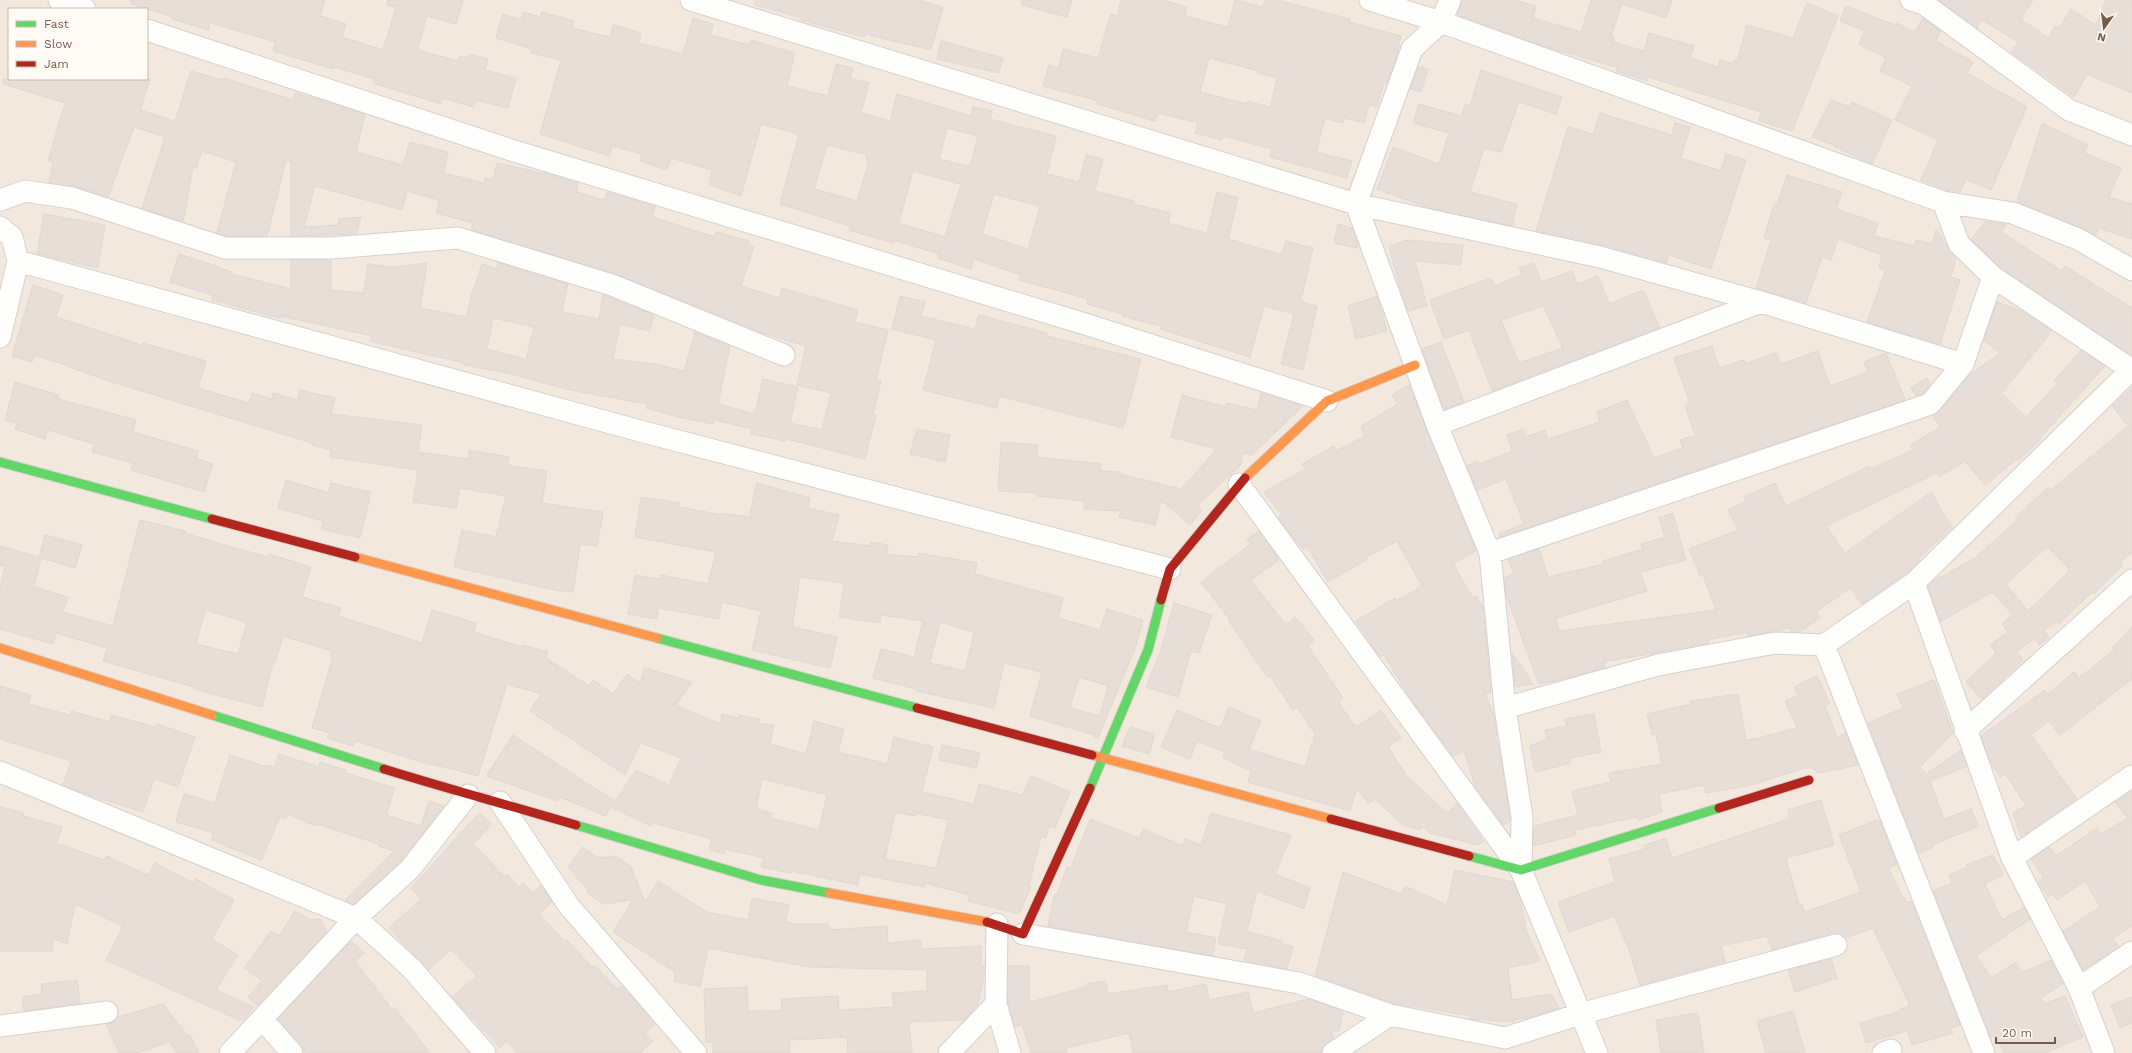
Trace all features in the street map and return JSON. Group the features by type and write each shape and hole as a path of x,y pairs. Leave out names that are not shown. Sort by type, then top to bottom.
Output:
{"street":[{"path":"59,0 82,8"},
{"path":"691,0 1356,204 1600,257 1761,302 1964,364"},
{"path":"1370,0 1442,22 1943,202 2013,213 2078,239 2132,270"},
{"path":"1450,0 1442,22 1412,49 1356,204 1437,425 1490,553 1505,708 1522,817 1521,870"},
{"path":"1911,0 1924,4 2069,110 2132,135"},
{"path":"148,30 511,150 1085,324 1327,401"},
{"path":"0,200 25,191 72,198 225,248 331,248 458,238 612,285 784,355"},
{"path":"1505,708 1658,665 1775,643 1824,645 1914,583 2132,370 1993,277 1958,244 1943,202"},
{"path":"0,227 12,237 18,261 0,337"},
{"path":"18,261 640,430 1170,569"},
{"path":"1490,553 1930,404 1964,364 1993,277"},
{"path":"1437,425 1761,302"},
{"path":"1023,934 1103,759 1148,650 1170,569 1239,484 1327,401 1415,365"},
{"path":"0,462 1521,870 1809,780"},
{"path":"1239,484 1521,870 1597,1053"},
{"path":"1965,731 2132,580"},
{"path":"1914,583 1965,731 2012,858 2079,988 2104,1053"},
{"path":"1824,645 1984,1053"},
{"path":"0,648 468,795 500,802 761,880 997,924 1023,934 1299,983 1390,1015 1505,1038 1580,1014 1836,945"},
{"path":"0,772 356,918 411,968 485,1053"},
{"path":"2012,858 2132,776"},
{"path":"230,1053 356,918 410,869 468,795"},
{"path":"500,802 569,906 696,1053"},
{"path":"997,924 996,1004 1010,1053"},
{"path":"2079,988 2132,952"},
{"path":"949,1053 996,1004"},
{"path":"0,1026 107,1012"},
{"path":"1332,1053 1390,1015"},
{"path":"262,1019 292,1053"}],"shaded area":[{"path":"0,0 2132,0 2132,1053 0,1053"}],"building":[{"path":"131,0 325,0 320,16 346,24 342,37 383,50 396,7 387,5 388,0 463,0 456,24 427,16 417,50 458,61 460,56 468,58 469,54 488,59 485,70 516,78 508,108 476,100 474,107 443,98 441,104 373,83 374,79 334,67 333,69 273,51 276,42 210,23 208,30 172,19 173,17 148,8 131,4"},
{"path":"755,0 919,0 943,7 931,50 865,34 864,37 801,20 802,18 755,5"},
{"path":"1022,0 1072,0 1067,17 1022,5"},
{"path":"1121,0 1162,0 1187,7 1185,15 1188,17 1228,27 1235,0 1263,7 1265,0 1277,0 1350,19 1349,22 1401,36 1396,59 1387,83 1384,82 1377,107 1369,105 1364,123 1344,118 1343,123 1325,118 1316,152 1352,161 1347,178 1270,157 1272,149 1223,136 1222,140 1195,133 1198,123 1158,113 1155,121 1097,104 1098,101 1043,86 1049,65 1058,68 1063,49 1098,58 1111,14 1117,16","holes":["1209,58 1258,71 1257,73 1277,78 1270,107 1247,101 1246,104 1200,92"]},
{"path":"1462,0 1515,0 1536,6 1533,18 1581,32 1591,0 1672,0 1666,18 1622,4 1611,36 1614,36 1613,42 1644,51 1649,33 1694,46 1690,58 1718,67 1720,60 1733,64 1734,60 1737,61 1747,25 1793,38 1807,3 1838,16 1792,131 1759,121 1761,112 1648,77 1647,81 1616,71 1617,67 1540,45 1457,15"},
{"path":"1939,0 2033,0 2021,19 2048,38 2055,26 2059,29 2071,9 2096,25 2106,0 2132,0 2132,93 2087,74 2074,97 2011,52 2018,42 1981,19 1977,28"},
{"path":"1846,6 1895,25 1896,23 1915,32 1923,18 1941,31 1936,41 1973,62 1967,73 2027,107 1991,190 1966,179 1960,192 1946,190 1921,180 1938,140 1895,120 1912,86 1880,71 1886,58 1859,44 1865,31 1840,21"},
{"path":"524,12 540,17 542,12 574,21 572,28 610,37 613,25 641,33 639,43 683,54 693,18 713,24 711,35 749,45 751,40 795,53 787,86 828,96 836,64 853,68 850,78 869,83 861,113 890,121 897,94 971,116 973,107 992,111 990,119 1056,136 1047,174 1079,182 1086,155 1103,159 1095,191 1134,201 1133,204 1171,213 1168,223 1207,233 1217,192 1238,198 1228,239 1282,255 1286,241 1313,248 1301,300 1304,301 1304,303 1317,306 1303,370 1281,364 1294,314 1264,306 1250,357 1160,329 1161,326 1122,316 1123,314 1087,304 1088,299 1019,280 1021,275 974,259 971,269 938,258 939,254 894,240 893,243 849,230 850,226 780,204 799,134 761,124 741,196 709,184 712,170 671,158 667,170 640,161 642,154 612,146 610,156 540,134 561,60 531,53 532,49 496,38 503,14 521,20","holes":["947,128 978,136 970,167 939,159","827,145 867,155 866,160 869,161 857,201 814,189","913,171 961,184 945,237 899,223","994,194 1040,206 1028,249 982,234"]},
{"path":"941,41 1003,58 999,73 937,59"},
{"path":"1418,66 1428,69 1421,92 1410,89"},
{"path":"1481,70 1562,97 1556,114 1519,102 1501,152 1484,148 1470,192 1517,204 1512,226 1429,208 1377,189 1393,147 1439,164 1449,133 1413,123 1419,104 1461,116 1465,104 1470,106"},
{"path":"191,71 223,80 224,78 293,100 295,93 365,114 356,152 403,165 410,142 448,152 443,173 484,183 485,178 493,180 497,163 552,175 578,183 576,192 604,200 607,192 655,206 652,217 715,237 716,232 749,241 748,245 754,247 741,286 779,298 782,288 858,310 855,322 888,330 876,380 881,381 873,414 876,415 865,459 787,439 786,441 751,434 752,429 714,420 713,424 678,417 646,408 647,404 570,390 507,373 464,365 464,363 370,341 372,336 280,316 279,318 212,300 213,295 170,282 179,254 232,272 231,274 291,289 291,260 331,260 331,290 364,293 368,264 393,267 427,263 420,308 466,317 473,289 482,264 497,269 498,263 568,284 562,312 599,319 603,295 654,315 650,331 620,324 613,359 656,364 684,371 695,332 730,346 718,404 755,414 763,379 798,387 790,423 822,430 831,393 797,385 806,346 765,334 616,274 471,230 473,223 436,213 439,200 407,191 402,210 315,186 304,227 338,225 339,219 361,217 356,234 291,236 291,161 286,160 267,236 227,236 217,233 236,162 202,151 196,168 193,167 183,222 142,208 165,137 134,127 108,197 74,186 49,183 53,162 48,161 65,103 3,84 3,79 150,79 140,110 175,121","holes":["493,318 534,327 526,359 487,349"]},
{"path":"1831,100 1850,107 1852,102 1892,120 1872,164 1833,146 1834,145 1812,137"},
{"path":"1600,113 1672,135 1675,123 1690,127 1681,158 1721,171 1726,154 1746,160 1711,269 1669,255 1666,263 1603,245 1536,231 1568,127 1593,134"},
{"path":"2042,123 2088,145 2084,153 2121,168 2109,197 2132,204 2132,239 2098,228 2096,235 2017,202"},
{"path":"1787,175 1842,192 1836,209 1878,223 1874,236 1915,246 1916,240 1932,244 1936,230 1956,258 1951,277 1960,280 1940,344 1867,322 1886,269 1879,268 1882,255 1838,239 1831,260 1822,257 1806,303 1756,288 1771,240 1764,238 1774,204 1777,205"},
{"path":"44,214 105,225 98,268 37,254"},
{"path":"1986,221 2007,225 2001,232 2062,271 2065,266 2132,308 2132,356 2001,268 1971,239"},
{"path":"1338,224 1352,228 1358,245 1357,248 1334,243"},
{"path":"1408,240 1463,245 1461,265 1415,261 1427,306 1408,311 1400,288 1389,246"},
{"path":"1534,263 1541,282 1572,271 1577,284 1598,276 1609,304 1643,290 1660,328 1492,391 1469,330 1444,339 1430,300 1491,278 1494,286 1522,275 1519,268","holes":["1543,306 1563,348 1519,363 1501,320"]},
{"path":"33,285 63,295 56,317 142,345 143,343 206,361 198,388 249,403 252,393 272,399 273,393 298,400 300,390 335,398 331,414 422,425 418,452 468,459 469,450 509,457 507,465 547,471 542,503 603,512 597,546 580,544 573,592 563,590 563,592 454,567 462,530 496,537 506,496 460,488 456,508 413,502 418,470 330,457 331,450 312,445 312,443 112,382 34,355 32,362 12,356"},
{"path":"900,296 925,302 921,316 975,329 979,315 1047,333 1046,336 1141,359 1123,428 999,396 997,408 923,390 936,340 892,329"},
{"path":"1377,296 1387,331 1356,339 1348,306"},
{"path":"1997,302 2022,311 2052,331 2002,393 2026,417 2057,384 2054,381 2081,350 2105,366 2040,438 2041,439 2018,461 2016,460 1985,485 1965,461 1939,477 1937,473 1826,526 1845,553 1931,492 1952,528 1918,559 1919,561 1909,571 1862,604 1850,588 1816,612 1820,618 1800,632 1792,632 1789,628 1748,636 1747,632 1708,640 1709,643 1604,662 1605,668 1539,684 1506,595 1504,578 1514,574 1508,559 1539,549 1548,577 1604,564 1603,561 1643,549 1641,544 1665,537 1659,518 1673,513 1686,560 1640,572 1647,591 1556,618 1559,631 1716,610 1703,575 1700,576 1689,549 1738,530 1728,510 1746,501 1744,497 1775,483 1786,506 1870,466 1871,469 1913,450 1910,445 1940,427 1933,416 1939,412 1969,375 2000,353 1984,340"},
{"path":"1441,342 1464,402 1444,409 1422,349"},
{"path":"1712,346 1719,368 1744,360 1745,364 1776,353 1781,364 1818,351 1830,386 1868,372 1864,362 1886,353 1905,400 1500,537 1499,534 1524,524 1506,479 1477,490 1467,466 1478,461 1480,464 1512,451 1507,435 1523,429 1525,437 1545,430 1548,439 1600,422 1597,412 1627,400 1654,458 1683,448 1680,440 1695,435 1685,405 1690,403 1674,358"},
{"path":"1927,378 1930,385 1923,394 1916,396 1911,388"},
{"path":"15,382 59,395 58,399 136,420 133,432 198,451 196,458 213,464 204,492 131,470 133,463 92,452 94,444 48,430 45,439 15,429 17,423 5,420"},
{"path":"1409,385 1476,551 1453,564 1473,598 1476,596 1483,607 1491,692 1485,694 1494,716 1497,736 1495,737 1500,751 1510,818 1510,821 1503,825 1475,786 1464,751 1453,756 1409,696 1384,655 1380,657 1356,621 1395,598 1396,601 1422,586 1397,541 1366,557 1367,559 1328,582 1307,546 1303,549 1300,544 1299,545 1278,518 1282,515 1264,492 1305,469 1302,464 1334,446 1336,451 1365,436 1361,426 1398,404 1392,395"},
{"path":"2132,388 2132,552 2120,562 2123,565 2094,594 2092,592 2059,624 2056,621 2044,631 2049,637 2040,645 2034,639 2017,652 2023,660 1982,699 1966,682 1996,653 1990,645 2008,632 2002,624 2013,615 1992,592 1940,622 1928,586 1934,581 1975,558 2017,520 2015,518 2048,487 2051,490 2128,426 2112,406","holes":["2047,547 2070,570 2028,611 2006,584"]},
{"path":"1261,393 1303,406 1252,455 1243,453 1240,466 1198,505 1202,510 1190,525 1161,500 1155,525 1119,517 1121,511 1084,509 1084,501 1037,496 1037,493 998,491 1001,442 1038,445 1037,457 1101,464 1100,471 1120,472 1120,474 1181,489 1217,449 1171,437 1182,395 1226,407 1226,403 1257,410"},
{"path":"917,429 950,435 945,462 910,454"},
{"path":"286,480 329,493 331,483 371,492 360,538 321,529 323,521 278,508"},
{"path":"757,483 810,498 808,508 839,515 832,541 870,546 871,542 888,545 887,554 918,557 918,553 977,563 975,574 1063,598 1058,618 1100,630 1107,609 1143,620 1136,646 1098,738 1094,737 1094,735 1030,716 1042,672 1004,663 994,708 916,691 917,689 873,678 881,649 914,657 923,621 881,615 880,623 839,617 844,583 800,577 793,627 837,637 830,668 752,650 761,611 722,602 719,619 658,608 657,619 628,614 635,575 660,579 661,575 708,584 716,552 635,537 641,497 680,503 679,507 723,515 723,513 749,517","holes":["940,622 974,632 965,671 930,663","1079,677 1108,686 1100,716 1070,708"]},
{"path":"140,520 186,531 185,533 268,557 269,554 311,567 302,597 341,608 338,616 422,643 432,610 476,623 474,632 522,647 523,645 548,652 546,658 589,686 593,680 613,694 627,674 640,683 645,668 692,682 676,705 720,724 722,714 739,718 739,715 760,719 759,723 774,726 770,744 806,754 814,721 844,729 838,752 887,764 894,737 933,747 922,792 974,804 979,784 1022,795 1031,776 1070,792 1055,828 1049,826 1046,838 1041,836 1029,886 1031,887 1019,914 968,901 969,895 925,883 924,887 860,874 858,885 792,871 791,873 764,868 761,867 764,858 725,849 724,854 709,850 712,839 653,823 651,826 611,807 636,770 669,785 681,758 641,743 625,775 530,711 541,694 507,684 478,776 432,764 431,765 355,741 353,746 327,738 329,733 312,728 333,656 330,656 332,651 283,636 275,663 273,662 262,707 194,689 194,687 103,661 107,648 56,633 53,644 0,629 0,588 5,566 0,565 0,546 39,557 45,535 82,545 75,568 41,558 34,587 68,597 63,612 113,626","holes":["205,610 247,622 238,654 196,644","762,779 827,795 819,830 771,818 772,813 756,809","895,812 915,816 916,813 949,820 936,868 885,859"]},
{"path":"1259,531 1279,560 1251,580 1286,625 1295,617 1315,641 1308,646 1343,698 1338,702 1355,726 1356,724 1358,726 1381,710 1401,738 1388,747 1406,775 1447,813 1457,803 1484,842 1478,845 1430,833 1423,827 1420,830 1403,825 1375,799 1368,804 1357,788 1350,811 1248,782 1251,771 1223,758 1225,752 1197,741 1190,759 1161,747 1177,710 1220,728 1229,707 1261,721 1249,749 1305,767 1312,743 1316,744 1313,740 1315,734 1297,707 1293,710 1270,676 1268,677 1259,665 1228,620 1231,621 1201,582 1251,544 1247,539"},
{"path":"1174,603 1212,615 1199,653 1191,651 1178,697 1146,687 1160,653"},
{"path":"2132,627 2132,679 2060,735 2049,721 2031,735 2077,799 2021,837 2013,813 2026,805 2005,774 2000,777 1989,759 1981,736 2045,690 2048,694 2074,672 2079,678 2115,649 2113,647"},
{"path":"1512,652 1533,684 1515,687"},
{"path":"1817,676 1830,703 1825,706 1837,737 1846,733 1858,765 1819,773 1812,768 1805,768 1748,786 1706,793 1704,785 1659,794 1662,812 1660,813 1638,820 1637,817 1575,830 1576,835 1533,846 1534,826 1578,815 1572,791 1611,782 1609,773 1662,764 1656,734 1652,735 1647,714 1691,704 1690,701 1738,694 1746,740 1758,738 1797,728 1785,701 1798,695 1794,687"},
{"path":"1934,680 1953,733 1920,767 1926,774 1961,750 1967,766 1930,781 1944,819 1971,809 1979,826 1932,845 1933,847 1919,854 1868,723 1903,708 1897,694"},
{"path":"0,686 31,695 28,704 70,715 71,711 110,722 111,715 156,727 157,724 195,737 178,787 154,779 143,812 63,785 71,761 0,739"},
{"path":"1594,714 1601,752 1570,758 1571,763 1535,772 1530,746 1547,739 1545,730 1567,726 1565,719"},
{"path":"1130,727 1155,734 1149,754 1122,746"},
{"path":"513,735 613,800 606,816 560,797 558,801 486,776"},
{"path":"942,745 980,753 976,768 939,760"},
{"path":"279,754 319,767 320,762 346,770 345,773 395,788 386,815 421,826 429,801 444,806 401,861 354,904 345,901 394,851 379,846 379,844 317,824 316,826 287,814 286,819 280,817 261,860 211,840 214,833 176,822 184,794 215,803 230,755 267,767 268,765 275,767"},
{"path":"2132,791 2132,926 2113,938 2119,947 2083,970 2063,931 2100,907 2085,881 2057,900 2052,894 2048,897 2038,882 2044,878 2031,859 2049,847 2056,856 2097,828 2101,834 2128,818 2115,802"},
{"path":"1821,800 1834,845 1786,858 1799,905 1802,904 1805,912 1861,892 1839,835 1879,819 1897,864 1889,868 1902,896 1907,903 1911,901 1960,1025 1951,1028 1953,1033 1912,1045 1907,1031 1866,1043 1860,1023 1901,1011 1900,1009 1910,1006 1873,928 1845,938 1839,934 1833,933 1772,950 1767,936 1721,946 1725,962 1640,985 1628,947 1614,916 1569,932 1558,902 1615,882 1609,859 1645,849 1644,845 1666,838 1672,858 1789,819 1788,810"},
{"path":"0,807 24,813 23,816 62,827 57,843 104,860 106,856 148,875 155,863 193,883 196,879 234,900 212,939 238,955 216,990 254,1007 244,1020 239,1020 106,960 123,926 75,904 67,944 52,938 53,951 0,951"},
{"path":"479,813 492,824 473,844 505,877 507,874 519,887 523,883 533,893 541,885 552,902 539,914 565,941 567,940 592,967 594,965 617,989 622,986 655,1024 645,1033 653,1041 640,1053 517,1053 507,1041 500,1048 452,997 477,976 451,949 429,970 389,928 421,899 411,888"},
{"path":"1211,813 1291,835 1275,874 1310,888 1304,909 1257,891 1247,931 1282,941 1282,944 1293,947 1287,969 1244,960 1247,949 1218,944 1227,904 1194,896 1186,932 1216,938 1213,956 1048,926 1055,894 1057,895 1067,867 1071,868 1090,819 1139,838 1143,829 1183,846 1185,839 1201,845"},
{"path":"583,847 598,858 616,856 631,867 645,902 658,881 707,912 748,920 752,898 789,905 785,922 790,922 790,924 828,924 828,930 887,926 888,943 921,940 922,949 981,946 981,966 984,966 984,976 978,1005 964,1020 909,1022 912,1053 848,1053 847,1037 790,1040 790,1053 713,1053 713,1042 706,1042 704,989 747,987 748,1011 782,1010 781,999 838,996 839,1010 894,1007 892,993 927,991 927,970 809,967 708,948 700,987 674,981 675,972 613,932 633,900 603,904 587,892 587,889 568,867"},
{"path":"1993,855 2003,875 1985,884 2002,920 2024,907 2030,919 1976,956 1992,978 2016,962 2021,973 2051,960 2063,984 2041,998 2044,1004 2065,996 2083,1037 2045,1053 2004,1053 1995,1035 1991,1038 1933,891 1952,883 1949,875 1967,867 1966,865"},
{"path":"1455,870 1513,882 1521,901 1526,930 1540,961 1508,968 1512,1000 1551,994 1559,1008 1534,1016 1514,1020 1514,1022 1470,1019 1470,1016 1393,1003 1315,976 1343,872 1401,894 1405,886 1447,905"},
{"path":"295,911 310,920 320,919 327,932 257,1006 248,997 262,981 244,968 271,931 279,936"},
{"path":"351,941 364,953 355,961 392,1009 394,1007 430,1053 306,1053 278,1019"},
{"path":"1831,959 1837,978 1795,992 1788,970"},
{"path":"1008,966 1029,966 1030,1002 1086,987 1086,984 1106,981 1108,994 1167,985 1168,992 1206,984 1209,1000 1248,992 1253,1013 1309,999 1343,1011 1339,1031 1332,1030 1333,1039 1322,1047 1321,1053 1133,1053 1129,1033 1066,1048 1067,1053 1031,1053 1022,1025 1015,1027 1008,1002"},
{"path":"77,980 80,1003 24,1011 22,997 42,994 41,984"},
{"path":"2132,997 2132,1023 2120,1028 2111,1005"},
{"path":"163,1004 188,1036 190,1035 199,1053 177,1053 170,1042 136,1053 119,1053 106,1024 114,1022 118,1017"},
{"path":"1793,1011 1805,1053 1766,1053 1757,1021"},
{"path":"1698,1013 1704,1053 1661,1053 1656,1020"}],"traffic: fast":[{"path":"0,462 212,519"},
{"path":"1090,788 1148,650 1161,600"},
{"path":"657,638 917,708"},
{"path":"212,715 384,769"},
{"path":"1469,856 1521,870 1719,808"},
{"path":"576,825 761,880 829,893"}],"traffic: slow":[{"path":"1245,478 1327,401 1415,365"},
{"path":"355,557 657,638"},
{"path":"0,648 212,715"},
{"path":"1092,755 1331,819"},
{"path":"829,893 987,922"}],"traffic: jam":[{"path":"1161,600 1170,569 1245,478"},
{"path":"212,519 355,557"},
{"path":"917,708 1092,755"},
{"path":"384,769 576,825"},
{"path":"1719,808 1809,780"},
{"path":"987,922 1023,934 1090,788"},
{"path":"1331,819 1469,856"}]}
